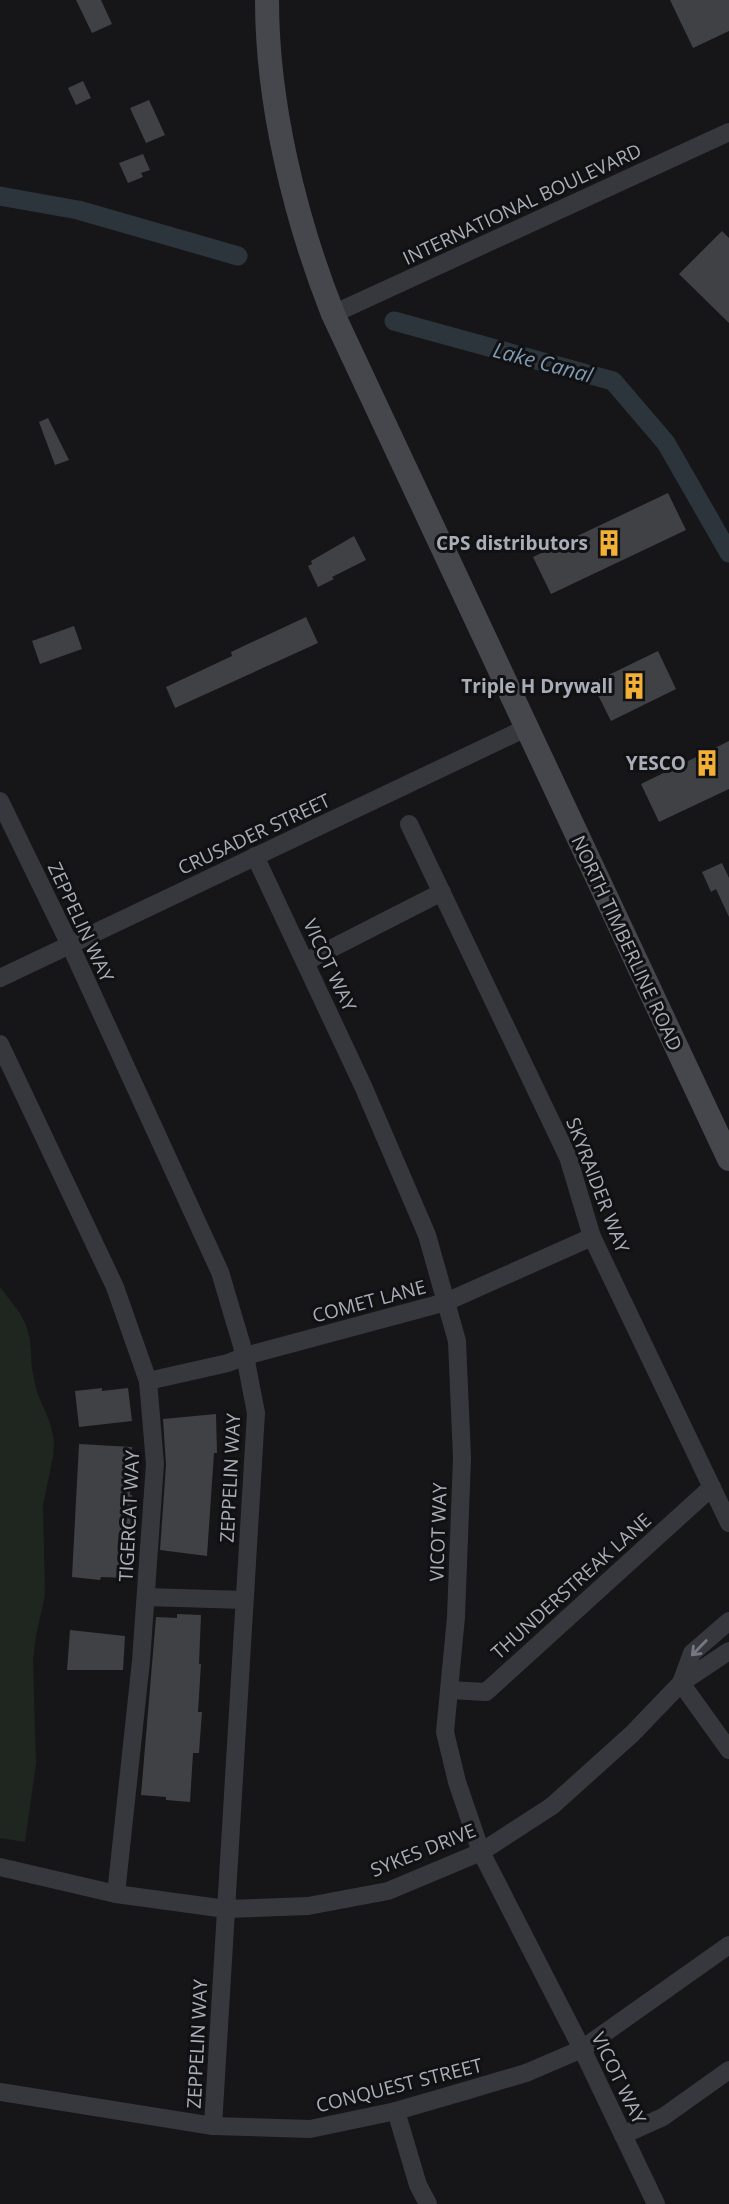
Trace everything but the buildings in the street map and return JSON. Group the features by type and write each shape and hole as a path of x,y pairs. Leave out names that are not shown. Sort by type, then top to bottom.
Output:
{"main road":[{"name":"NORTH TIMBERLINE ROAD","path":"267,0 272,82 289,174 306,240 333,314 729,1159"}],"street":[{"name":"INTERNATIONAL BOULEVARD","path":"333,314 729,132"},
{"name":"CRUSADER STREET","path":"0,978 526,728"},
{"name":"ZEPPELIN WAY","path":"0,802 220,1272 245,1356 256,1413 213,2126"},
{"name":"SKYRAIDER WAY","path":"409,824 568,1157 592,1237 729,1523"},
{"name":"VICOT WAY","path":"255,856 363,1086 427,1235 457,1341 462,1458 456,1616 445,1732 457,1782 481,1852 582,2049 656,2204"},
{"path":"305,962 442,892"},
{"name":"TIGERCAT WAY","path":"0,1044 115,1287 148,1381 155,1464 141,1661 116,1894"},
{"name":"COMET LANE","path":"148,1381 228,1363 245,1356 446,1302 592,1237"},
{"name":"THUNDERSTREAK LANE","path":"449,1690 486,1692 712,1487"},
{"path":"146,1597 244,1600"},
{"path":"681,1684 692,1653 729,1621"},
{"path":"681,1684 729,1651"},
{"path":"681,1684 729,1750"},
{"name":"SYKES DRIVE","path":"0,1867 116,1894 226,1909 308,1906 388,1891 481,1852 552,1806 632,1734 681,1684"},
{"name":"CONQUEST STREET","path":"0,2092 213,2126 310,2129 396,2111 526,2073 582,2049 729,1945"},
{"path":"623,2135 663,2117 729,2070"},
{"path":"396,2111 418,2185 428,2204"}],"shaded area":[{"path":"0,1287 25,1323 30,1339 37,1392 54,1440 43,1505 45,1595 33,1659 36,1764 25,1842 0,1838"}],"waterway":[{"name":"Lake Canal","path":"0,196 78,210 238,256"},
{"name":"Lake Canal","path":"394,321 613,381 666,443 729,553"}],"place":[{"name":"CPS distributors","path":"609,543"},
{"name":"Triple H Drywall","path":"634,686"},
{"name":"YESCO","path":"707,763"}]}
